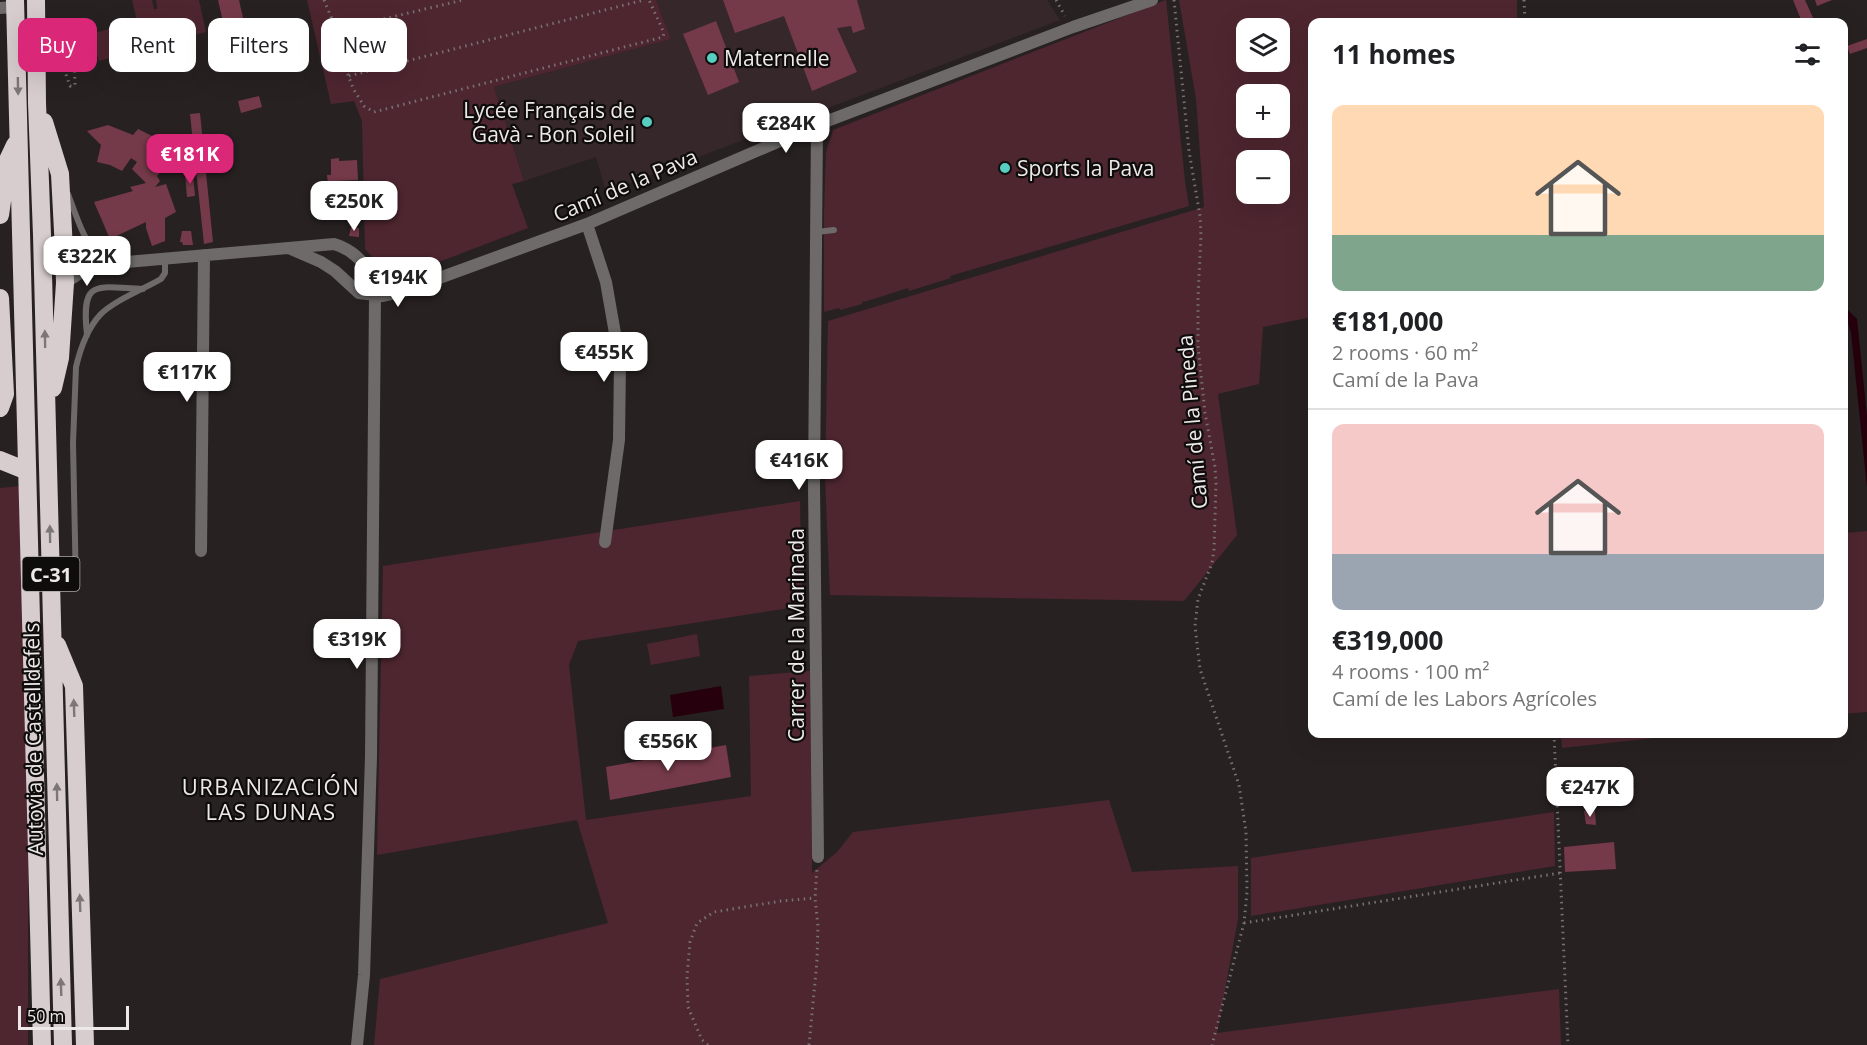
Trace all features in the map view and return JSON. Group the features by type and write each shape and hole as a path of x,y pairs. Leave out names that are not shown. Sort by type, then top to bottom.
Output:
{"highway":[{"name":"Autovia de Castelldefels","path":"37,3 37,103 63,1045"},
{"name":"Autovia de Castelldefels","path":"10,5 19,135 42,1045"},
{"path":"37,103 60,174 64,250 65,284 60,358 47,419"},
{"path":"0,215 8,160 19,135"},
{"path":"0,300 2,388 27,440"},
{"path":"0,460 27,471"},
{"path":"53,636 74,686 85,1045"}],"street":[{"name":"Camí de la Pava","path":"375,296 400,292 587,224 817,125 1073,27 1152,0"},
{"name":"Carrer de la Marinada","path":"817,125 814,485 818,857"},
{"path":"587,224 606,282 620,362 619,440 605,542"},
{"path":"64,250 92,265 105,265 325,244 340,246 361,259 377,276 393,285 414,287"},
{"path":"291,249 335,271 359,293 375,296"},
{"path":"201,550 204,255"},
{"path":"65,284 92,265"},
{"path":"357,1045 364,975 371,757 377,276"}],"lane":[{"path":"60,174 86,240 105,265"},
{"path":"817,232 834,230"},
{"path":"76,588 73,443 78,355 99,316 107,309 161,279 165,273 165,260"},
{"path":"88,336 85,310 87,297 93,290 100,288 144,289"}],"path":[{"path":"324,0 332,18"},
{"path":"387,18 463,0"},
{"path":"349,76 644,0"},
{"path":"347,72 354,90 364,106 374,112 663,37 664,33 649,0"},
{"path":"1056,0 1073,27"},
{"name":"Camí de la Pineda","path":"1174,0 1189,151 1200,216 1198,346 1204,413 1216,483 1214,550 1212,563 1198,599 1195,626 1200,669 1239,785 1246,832 1247,892 1244,923 1212,1045"},
{"path":"1524,0 1525,18"},
{"path":"65,72 70,86 75,85 75,72"},
{"path":"1554,738 1568,1045"},
{"path":"809,1045 817,961 818,926 815,898 818,857"},
{"path":"1244,923 1560,873"},
{"path":"708,1045 702,1040 688,1007 687,976 690,942 697,923 714,912 815,898"}],"shaded area":[{"path":"132,0 152,0 154,9 157,9 156,0 199,0 206,32 196,35 196,18 136,18"},
{"path":"307,0 656,0 671,39 494,87 524,181 512,184 528,228 402,276 384,270 365,249 362,121 354,101 331,104 324,72 407,72 407,18 321,18 321,61"},
{"name":"Lycée Français de Gavà - Bon Soleil","path":"656,0 1047,0 1060,20 606,192 596,157 524,181 494,87 671,39"},
{"name":"Sports la Pava","path":"1166,0 1189,206 950,276 951,278 909,291 908,288 862,301 862,304 824,312 826,152 833,130"},
{"path":"1179,0 1517,0 1517,18 1308,18 1308,318 1263,327 1259,384 1218,394 1237,535 1184,601 830,595 825,477 828,321 1204,207 1196,99"},
{"path":"109,29 109,58 99,61 97,54 97,32"},
{"path":"1848,310 1857,319 1867,416 1867,488"},
{"path":"20,486 28,813 28,1045 0,1045 0,488"},
{"path":"800,501 802,606 578,641 569,665 586,820 751,796 749,676 810,671 812,873 837,852 853,832 1109,800 1132,872 1238,866 1238,919 1217,1033 1559,989 1561,1045 374,1045 380,979 608,923 577,820 377,855 383,566"},
{"path":"1867,531 1867,712 1848,714 1848,533"},
{"path":"697,634 700,656 651,665 647,644"},
{"path":"721,686 724,709 673,717 670,695"},
{"path":"1561,738 1655,738 1562,748"},
{"path":"1554,812 1555,866 1251,916 1251,858"}],"building":[{"path":"218,0 239,0 243,18 222,18"},
{"path":"723,0 857,0 865,29 853,33 851,26 837,28 857,72 812,91 784,16 735,33"},
{"path":"1793,0 1805,0 1813,18 1800,18"},
{"path":"1815,0 1832,0 1817,6"},
{"name":"Maternelle","path":"716,21 739,82 708,95 683,34"},
{"path":"1867,39 1867,48 1850,54 1848,46"},
{"path":"259,96 262,107 241,113 238,101"},
{"path":"200,113 213,242 204,244 190,114"},
{"path":"108,125 133,135 138,129 154,137 153,149 167,164 157,176 160,181 155,187 166,184 176,212 165,218 165,241 152,246 146,222 110,239 94,202 133,191 130,187 146,183 132,169 137,162 131,158 122,171 97,162 101,145 87,131"},
{"path":"339,158 339,161 357,160 358,180 337,181 337,194 329,194 327,175 331,175 331,159"},
{"path":"185,174 193,174 195,196 187,197"},
{"path":"351,227 359,228 359,237 349,236"},
{"path":"182,231 191,231 193,245 183,245 180,242"},
{"path":"726,745 731,777 610,800 606,767"},
{"path":"1634,788 1632,800 1613,800 1613,790"},
{"path":"1584,811 1595,811 1596,825 1586,824"},
{"path":"1614,842 1616,869 1565,872 1564,847"}],"place":[{"name":"Maternelle","path":"712,58"},
{"name":"Lycée Français de Gavà - Bon Soleil","path":"647,122"},
{"name":"Sports la Pava","path":"1005,168"}],"district":[{"name":"URBANIZACIÓN LAS DUNAS","path":"271,798"}]}
